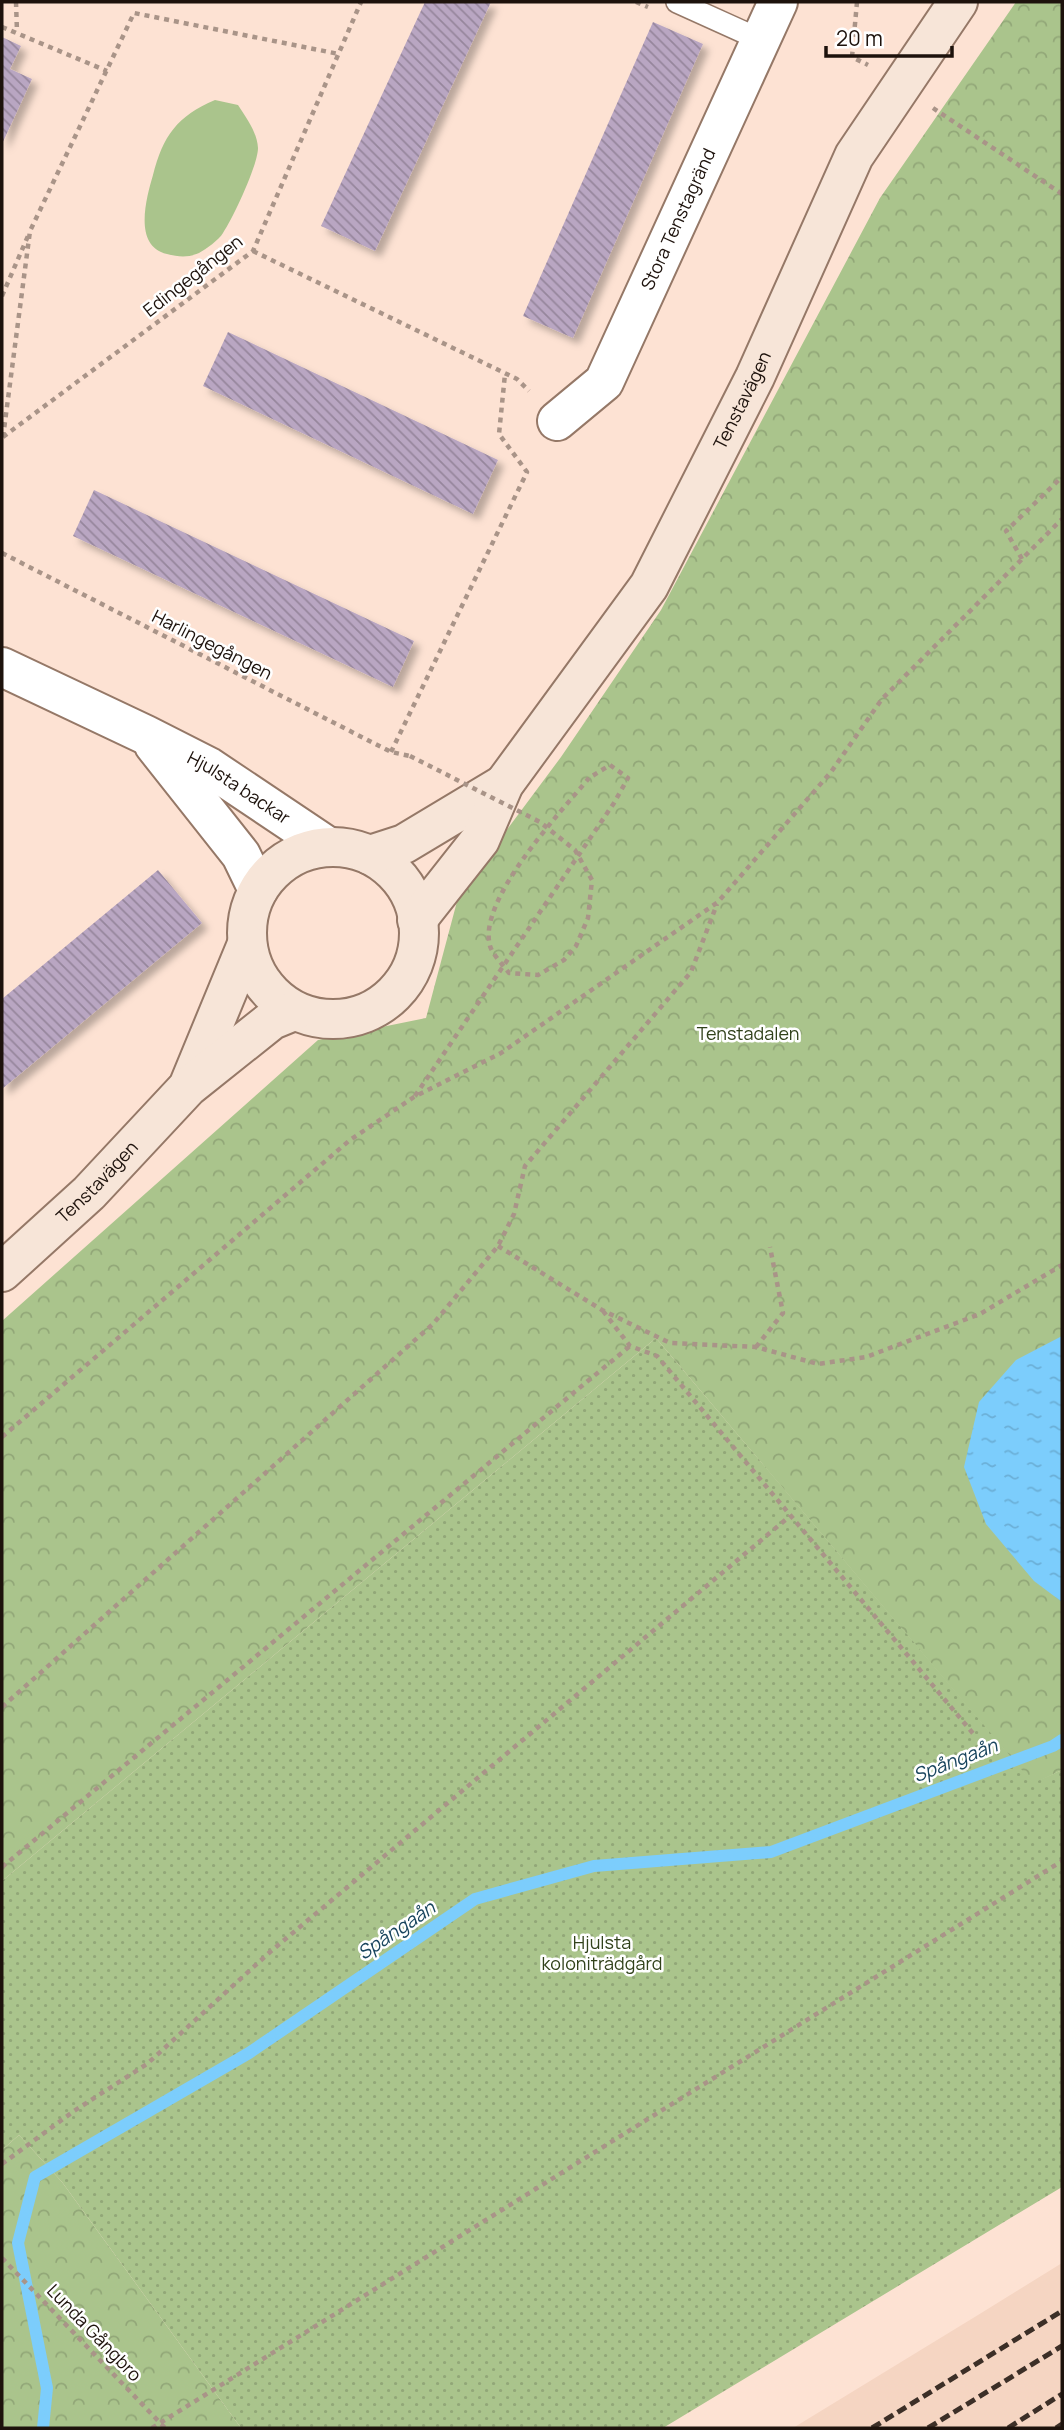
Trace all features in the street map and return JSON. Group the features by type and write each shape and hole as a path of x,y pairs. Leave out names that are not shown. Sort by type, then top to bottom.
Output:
{"street":[{"name":"Stora Tenstagränd","path":"557,421 604,382 778,2"},
{"name":"Tenstavägen","path":"417,920 480,840 504,784 649,586 755,377 854,156 958,2"},
{"name":"Hjulsta backar","path":"2,667 209,767 327,846"},
{"name":"Hjulsta backar","path":"146,735 241,855 258,890"},
{"name":"Tenstavägen","path":"370,855 404,844 504,784"},
{"name":"Tenstavägen","path":"327,846 355,848 370,855 381,859 401,878 409,890 420,940 416,961 402,988 380,1007 353,1019 323,1020 294,1011 271,995 255,971 247,944 248,916 258,890 275,868 299,853 327,846"},
{"name":"Tenstavägen","path":"188,1087 247,944"},
{"name":"Tenstavägen","path":"2,1272 89,1193 188,1087 272,1020 294,1011"}],"lane":[{"path":"677,2 761,40"}],"path":[{"path":"16,2 17,32"},
{"name":"Edingegången","path":"2,437 253,251 361,2"},
{"path":"852,57 856,2"},
{"path":"2,296 30,231 134,13 339,54"},
{"path":"2,27 107,71"},
{"path":"930,106 1062,194"},
{"path":"2,437 30,231"},
{"path":"253,251 517,379 557,421"},
{"path":"391,752 527,472 499,434 505,374"},
{"path":"1022,559 1006,531 1062,477"},
{"path":"2,1437 350,1140 414,1097 501,1053 718,902 831,772 882,699 1062,519"},
{"name":"Harlingegången","path":"2,553 391,752 410,756 540,822 549,829 557,836 575,850 592,880 588,918 576,946 564,960 538,975 509,973 490,947 490,922 500,893 543,833 551,823 559,814 566,805 589,778 610,765 628,778 614,803 414,1097"},
{"path":"2,1706 433,1324 498,1245 514,1214 525,1166 691,972 718,902"},
{"path":"498,1245 602,1310 670,1343 756,1347 818,1364 866,1357 980,1314 1062,1265"},
{"path":"756,1347 783,1313 770,1247"},
{"path":"602,1310 630,1346 657,1356 976,1737"},
{"path":"2,1867 630,1346"},
{"path":"2,2164 74,2111 147,2064 270,1952 790,1516"},
{"path":"152,2428 1062,1861"},
{"name":"Lunda Gångbro","path":"2,2258 165,2428"}],"shaded area":[{"path":"1062,2263 1062,2428 793,2428 978,2315"}],"green space":[{"name":"Tenstadalen","path":"1016,2 1062,2 1062,1770 1033,1784 656,1338 2,1881 2,1321 318,1040 426,1018 459,894 561,757 661,610 880,198"},
{"path":"215,100 238,105 248,121 256,136 258,148 254,166 219,239 195,255 167,254 149,242 146,232 145,208 157,161 167,138 181,120"},
{"name":"Hjulsta koloniträdgård","path":"656,1338 1033,1783 1062,1770 1062,2187 663,2428 241,2428 62,2182 19,2135 2,2150 2,1881"},
{"path":"19,2135 62,2182 241,2428 2,2428 2,2150"}],"water":[{"path":"1062,1336 1062,1602 1034,1581 986,1524 964,1467 979,1402 1016,1360"}],"building":[{"path":"425,2 491,2 375,251 321,226"},
{"path":"653,22 703,44 573,338 523,316"},
{"path":"2,37 21,46 10,69 32,79 2,144"},
{"path":"228,332 498,460 473,514 203,386"},
{"path":"94,490 414,641 393,687 73,536"},
{"path":"158,870 202,923 2,1089 2,999"}],"waterway":[{"name":"Spångaån","path":"43,2428 47,2388 18,2243 35,2177 249,2053 475,1899 594,1866 771,1852 1053,1746 1062,1740"}],"railway":[{"path":"872,2428 1062,2311"},
{"path":"928,2428 1062,2346"},
{"path":"1008,2428 1062,2394"},
{"path":"1056,2428 1062,2424"}]}
